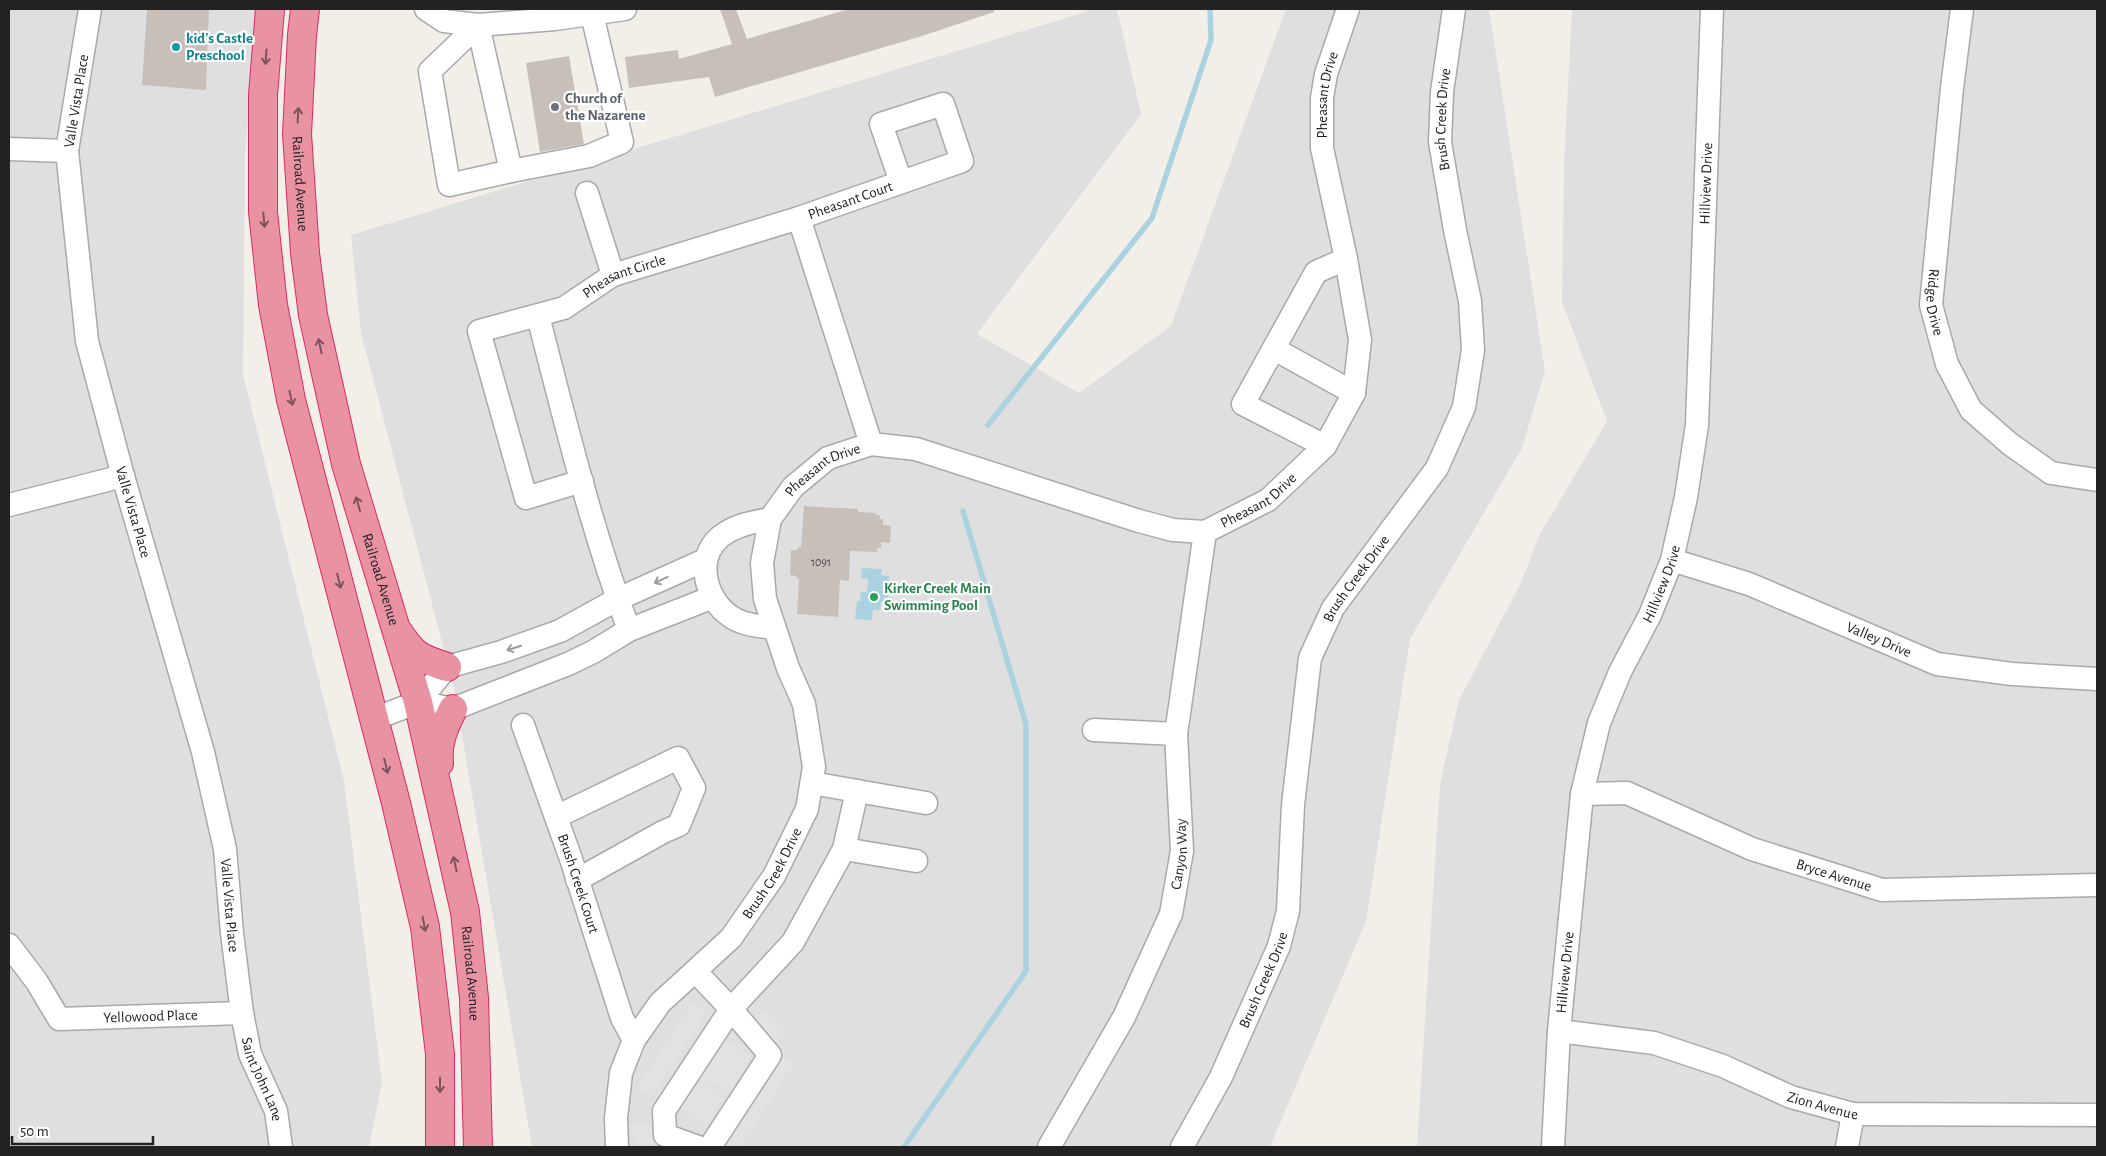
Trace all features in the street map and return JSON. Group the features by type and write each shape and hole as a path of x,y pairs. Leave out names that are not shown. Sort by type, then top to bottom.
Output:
{"highway":[{"path":"270,9 263,95 264,212 273,305 291,400 374,719 425,927 440,1054 440,1147"},
{"name":"Railroad Avenue","path":"305,9 302,35 298,134 305,253 313,315 346,464 418,702 465,912 473,990 478,1147"},
{"path":"394,625 412,652 422,659 447,667"},
{"path":"445,822 438,754 441,732 453,709"}],"street":[{"name":"Valle Vista Place","path":"90,9 67,151 87,341 203,752 225,849 232,933 242,1013"},
{"path":"426,9 444,21 478,25 625,9"},
{"name":"Pheasant Drive","path":"762,563 770,519 792,487 828,458 870,444 916,449 1173,530 1205,532 1268,500 1325,446 1354,393 1360,340 1346,260 1322,148 1322,98 1326,74 1348,9"},
{"name":"Brush Creek Drive","path":"1182,1147 1221,1077 1279,946 1288,911 1293,805 1310,658 1333,608 1437,468 1464,407 1473,350 1470,301 1455,230 1440,142 1442,92 1454,9"},
{"name":"Hillview Drive","path":"1552,1147 1559,1031 1582,794 1599,723 1620,672 1650,615 1672,560 1686,497 1697,425 1712,9"},
{"name":"Ridge Drive","path":"1962,9 1952,88 1931,305 1946,364 1971,410 2010,444 2051,472 2097,480"},
{"path":"478,25 430,71 449,186 511,170 589,156 622,142 592,14"},
{"path":"478,25 511,170"},
{"path":"9,150 67,151"},
{"name":"Pheasant Court","path":"799,218 901,182"},
{"path":"587,193 613,276"},
{"path":"799,218 870,444"},
{"name":"Pheasant Circle","path":"582,481 526,498 479,331 564,308 613,276 799,218"},
{"path":"1325,446 1243,404 1316,272 1346,260"},
{"path":"538,316 582,481 629,630"},
{"path":"1274,349 1354,393"},
{"path":"9,505 124,476"},
{"path":"770,519 743,524 721,536 711,546 705,560 706,580 713,597 729,616 744,623 774,628"},
{"name":"Canyon Way","path":"1049,1147 1124,1017 1171,914 1182,851 1176,734 1205,532"},
{"path":"374,719 418,702 447,667 501,652 560,631 618,599 705,560"},
{"name":"Valley Drive","path":"1672,560 1749,584 1937,664 2012,674 2097,679"},
{"name":"Brush Creek Drive","path":"617,1147 616,1118 621,1073 634,1040 660,1003 731,938 774,876 808,809 814,767 804,704 788,668 765,599 762,563"},
{"path":"418,702 453,709 568,664 593,652 629,630 713,597"},
{"name":"Brush Creek Court","path":"523,725 556,817 622,1018 634,1040"},
{"path":"1094,730 1176,734"},
{"path":"556,817 678,758 694,788 679,825 577,880"},
{"path":"812,783 926,803"},
{"path":"698,1147 665,1135 664,1111 731,1009 793,942 844,850 857,791"},
{"name":"Bryce Avenue","path":"1582,794 1627,793 1752,850 1882,890 2097,884"},
{"path":"844,850 916,860"},
{"name":"Yellowood Place","path":"9,946 37,982 59,1020 242,1013"},
{"path":"696,972 731,1009 770,1055 710,1147"},
{"name":"Saint John Lane","path":"242,1013 250,1054 276,1111 281,1147"},
{"name":"Zion Avenue","path":"1559,1031 1654,1043 1723,1066 1791,1097 1853,1114 2097,1115"},
{"path":"1848,1147 1853,1114"}],"shaded area":[{"path":"9,9 258,9 245,154 243,374 344,781 382,1082 369,1147 9,1147"},
{"path":"1095,9 1117,9 1141,114 977,334 1079,393 1171,326 1286,9 1489,9 1545,371 1522,448 1410,639 1366,921 1270,1147 532,1147 454,688 361,333 351,235"},
{"path":"1572,9 2097,9 2097,1147 1417,1147 1440,784 1459,700 1521,583 1539,536 1607,421 1562,302 1564,163"},
{"path":"692,1003 706,1012 651,1098 637,1089"},
{"path":"765,1010 786,1033 773,1044 752,1021"},
{"path":"719,1037 751,1057 728,1093 711,1082 707,1087 723,1099 707,1125 677,1103"},
{"path":"780,1055 794,1064 740,1147 720,1147"},
{"path":"647,1121 656,1143 646,1147 639,1147 631,1127"}],"water":[{"name":"Kirker Creek Main Swimming Pool","path":"862,568 882,569 881,575 889,576 888,602 881,602 880,610 873,610 872,620 855,619 857,601 860,601 861,592 867,592 868,579 861,578"}],"building":[{"name":"kid's Castle Preschool","path":"147,9 209,9 206,90 142,85"},
{"path":"720,9 736,9 747,39 849,9 994,9 994,12 922,36 715,97 709,77 629,88 625,57 678,50 679,59 732,44"},
{"name":"Church of the Nazarene","path":"569,56 584,144 540,152 526,63"},
{"path":"804,506 858,509 858,512 876,513 876,515 880,516 880,519 883,519 883,525 891,526 890,543 881,542 881,548 877,548 877,552 850,551 849,581 840,580 838,617 797,614 799,579 796,576 790,575 791,550 798,550 798,547 801,547"}],"waterway":[{"path":"988,425 1152,218 1211,40 1210,9"},
{"path":"904,1147 1026,971 1026,724 963,511"}],"place":[{"name":"kid's Castle Preschool","path":"176,47"},
{"name":"Church of the Nazarene","path":"555,107"},
{"name":"Kirker Creek Main Swimming Pool","path":"874,597"}]}
